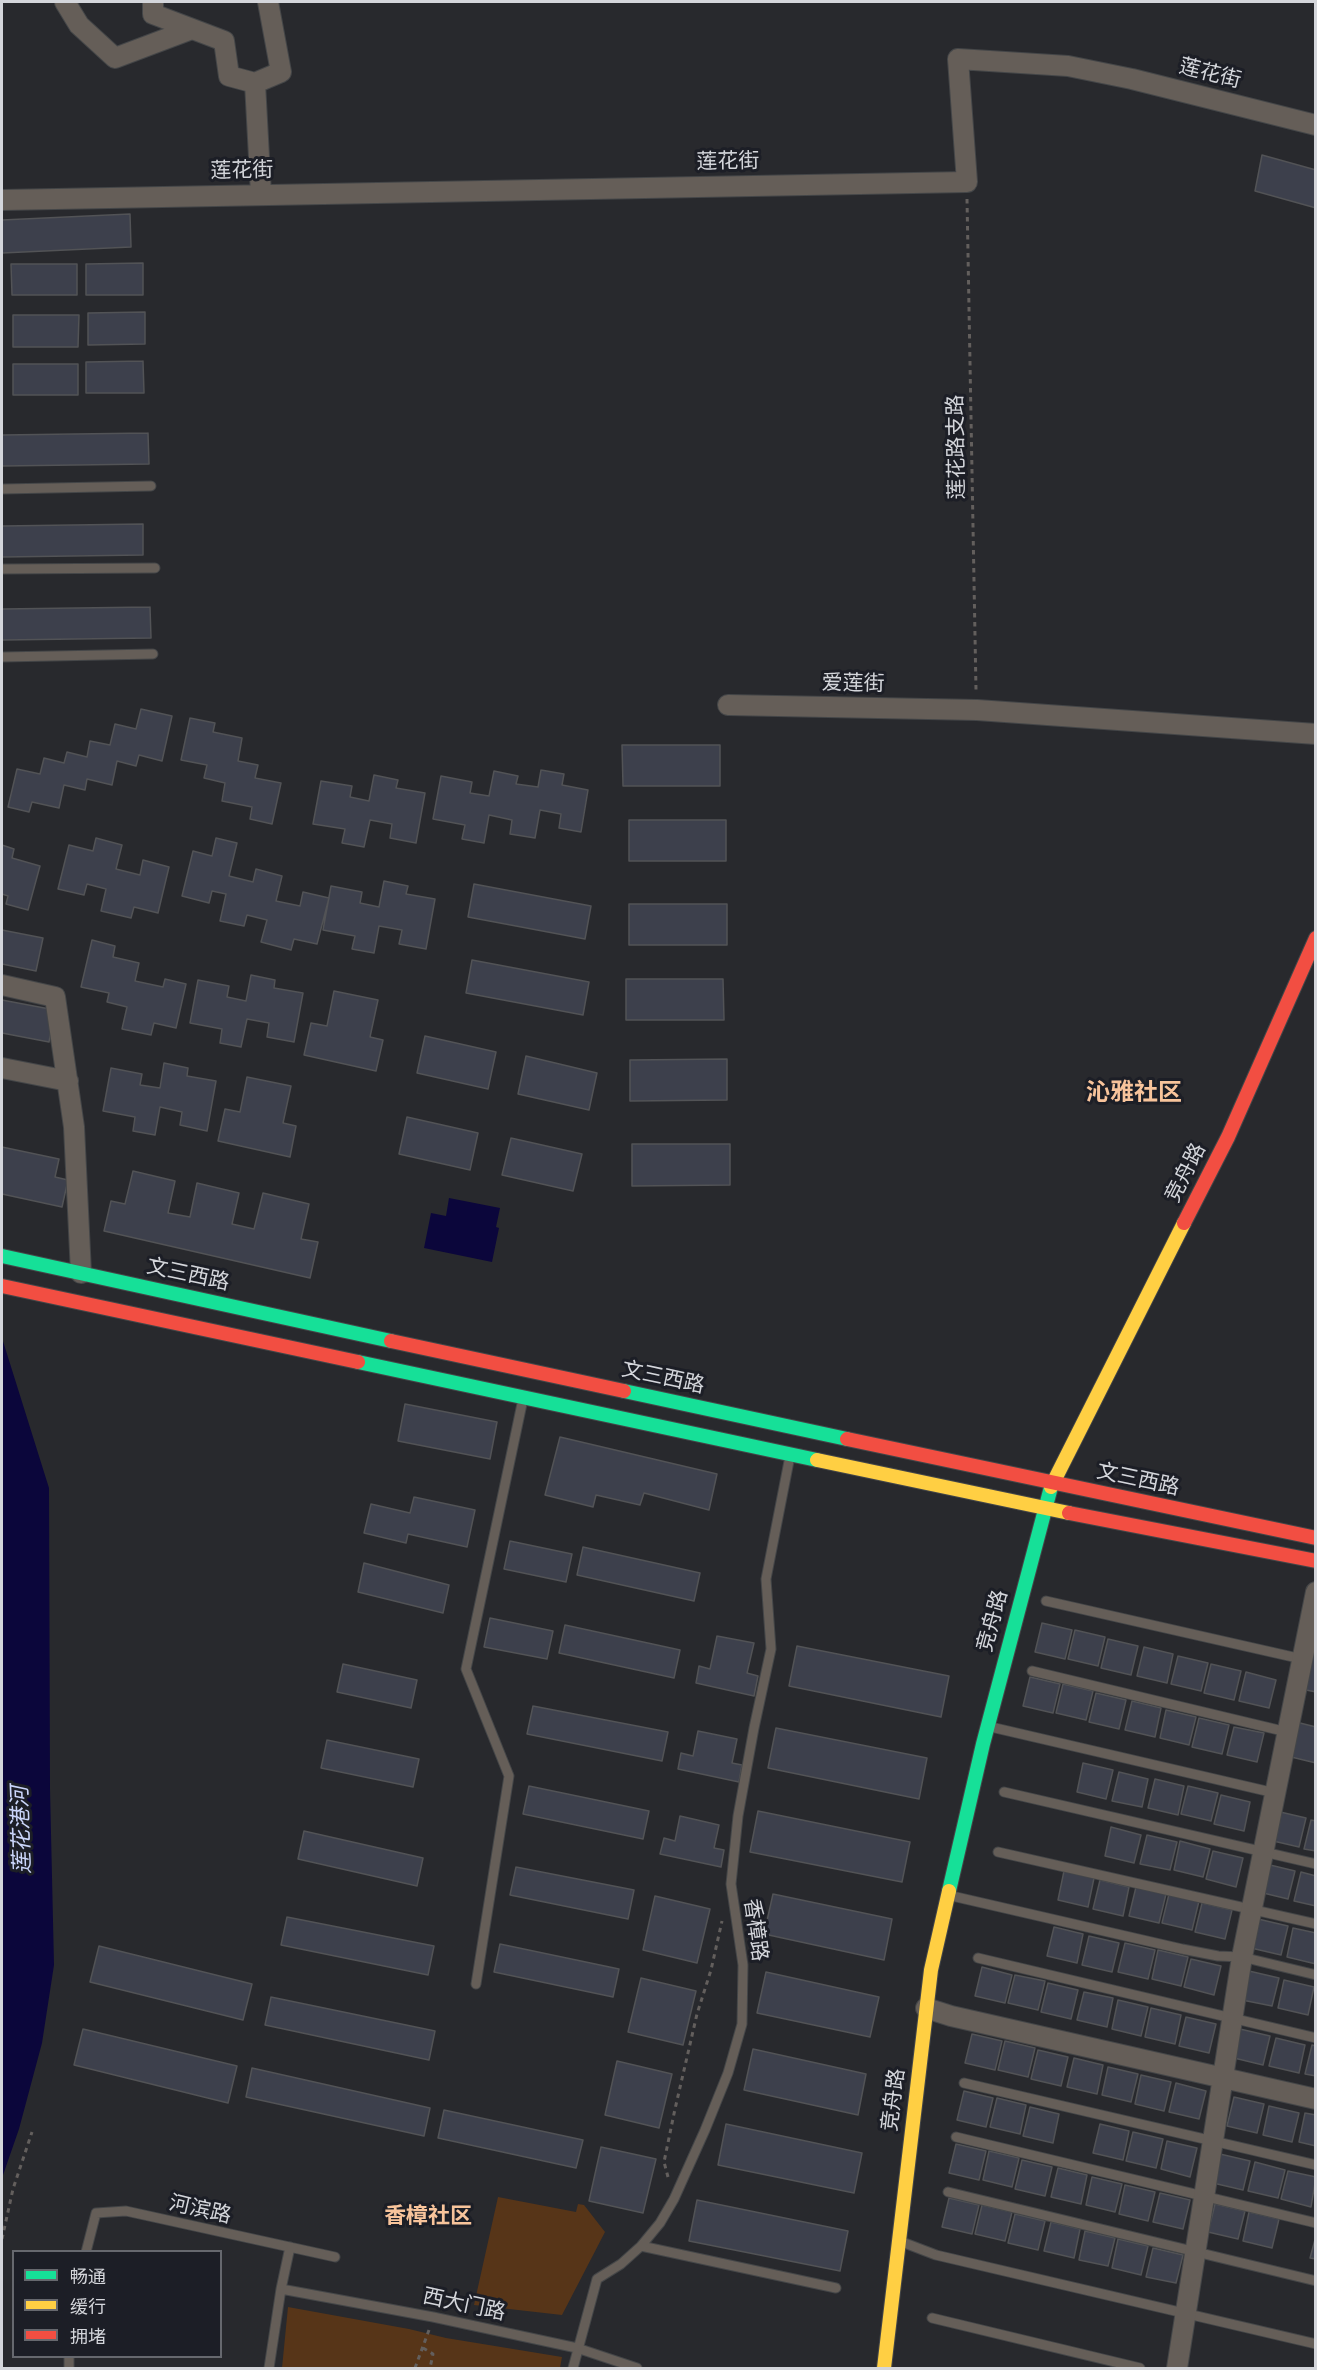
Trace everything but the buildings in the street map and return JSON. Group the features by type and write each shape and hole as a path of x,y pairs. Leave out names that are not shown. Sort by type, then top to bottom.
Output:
{"main road":[{"name":"竞舟路","path":"885,2368 931,1970 987,1726 1044,1508 1052,1484 1092,1401 1228,1137 1316,938"},
{"name":"文三西路","path":"4,1256 1052,1484 1316,1538"},
{"path":"4,1287 1044,1508 1316,1561"}],"street":[{"path":"65,2 79,25 115,58 192,28"},
{"path":"153,2 153,14 224,41 229,76 255,83 281,72 268,2"},
{"name":"莲花街","path":"2,200 967,182 958,59 1068,66 1132,79 1316,125"},
{"path":"255,83 261,194"},
{"name":"爱莲街","path":"728,705 976,710 1316,734"},
{"path":"2,985 55,997 74,1127 81,1273"},
{"path":"2,1068 68,1081"},
{"path":"1177,2368 1242,1957 1316,1592"},
{"path":"926,2008 951,2016 1316,2099"}],"lane":[{"path":"2,489 151,486"},
{"path":"2,569 155,568"},
{"path":"2,657 153,654"},
{"path":"476,1984 509,1776 466,1669 524,1397"},
{"name":"香樟路","path":"573,2368 597,2279 621,2264 641,2247 660,2223 674,2199 728,2073 742,2024 743,1965 731,1884 738,1816 771,1649 766,1579 790,1454"},
{"path":"1046,1601 1302,1659"},
{"path":"1032,1671 1287,1732"},
{"path":"987,1726 1275,1793"},
{"path":"1004,1792 1316,1864"},
{"path":"998,1852 1316,1924"},
{"path":"948,1895 1218,1956 1242,1957 1316,1975"},
{"path":"978,1958 1316,2037"},
{"path":"964,2083 1316,2164"},
{"path":"956,2137 1316,2223"},
{"path":"948,2192 1316,2281"},
{"name":"河滨路","path":"87,2250 96,2213 126,2211 335,2257"},
{"path":"899,2241 936,2255 1316,2344"},
{"path":"269,2368 280,2289 290,2247"},
{"path":"641,2247 836,2288"},
{"name":"西大门路","path":"280,2289 433,2317 577,2348 637,2368"},
{"path":"932,2318 1140,2368"}],"path":[{"name":"莲花路支路","path":"967,182 976,710"},
{"path":"674,2199 664,2162 697,2014 711,1970 723,1917"},
{"path":"2,2239 13,2189 32,2132"},
{"path":"415,2368 433,2317"},
{"path":"423,2348 433,2354 430,2368"}],"shaded area":[{"path":"498,2197 576,2212 578,2204 584,2205 605,2232 562,2315 474,2305"},
{"path":"288,2307 446,2338 562,2357 560,2368 282,2368"}],"water":[{"path":"449,1198 500,1208 496,1227 499,1228 492,1262 424,1248 431,1213 446,1216"},
{"name":"莲花港河","path":"2,1338 49,1488 50,1789 54,1965 42,2043 19,2129 2,2178"}],"traffic: fast":[{"path":"2,1256 391,1341"},
{"path":"358,1362 817,1460"},
{"path":"624,1391 847,1439"},
{"path":"949,1891 983,1744 1051,1487"}],"traffic: slow":[{"path":"1051,1487 1184,1223"},
{"path":"817,1460 1069,1513"},
{"path":"884,2368 931,1970 949,1891"}],"traffic: jam":[{"path":"1184,1223 1228,1137 1316,938"},
{"path":"2,1286 358,1362"},
{"path":"391,1341 624,1391"},
{"path":"847,1439 1316,1538"},
{"path":"1069,1513 1316,1561"}],"district":[{"name":"沁雅社区","path":"1134,1093"},
{"name":"香樟社区","path":"428,2217"}]}
